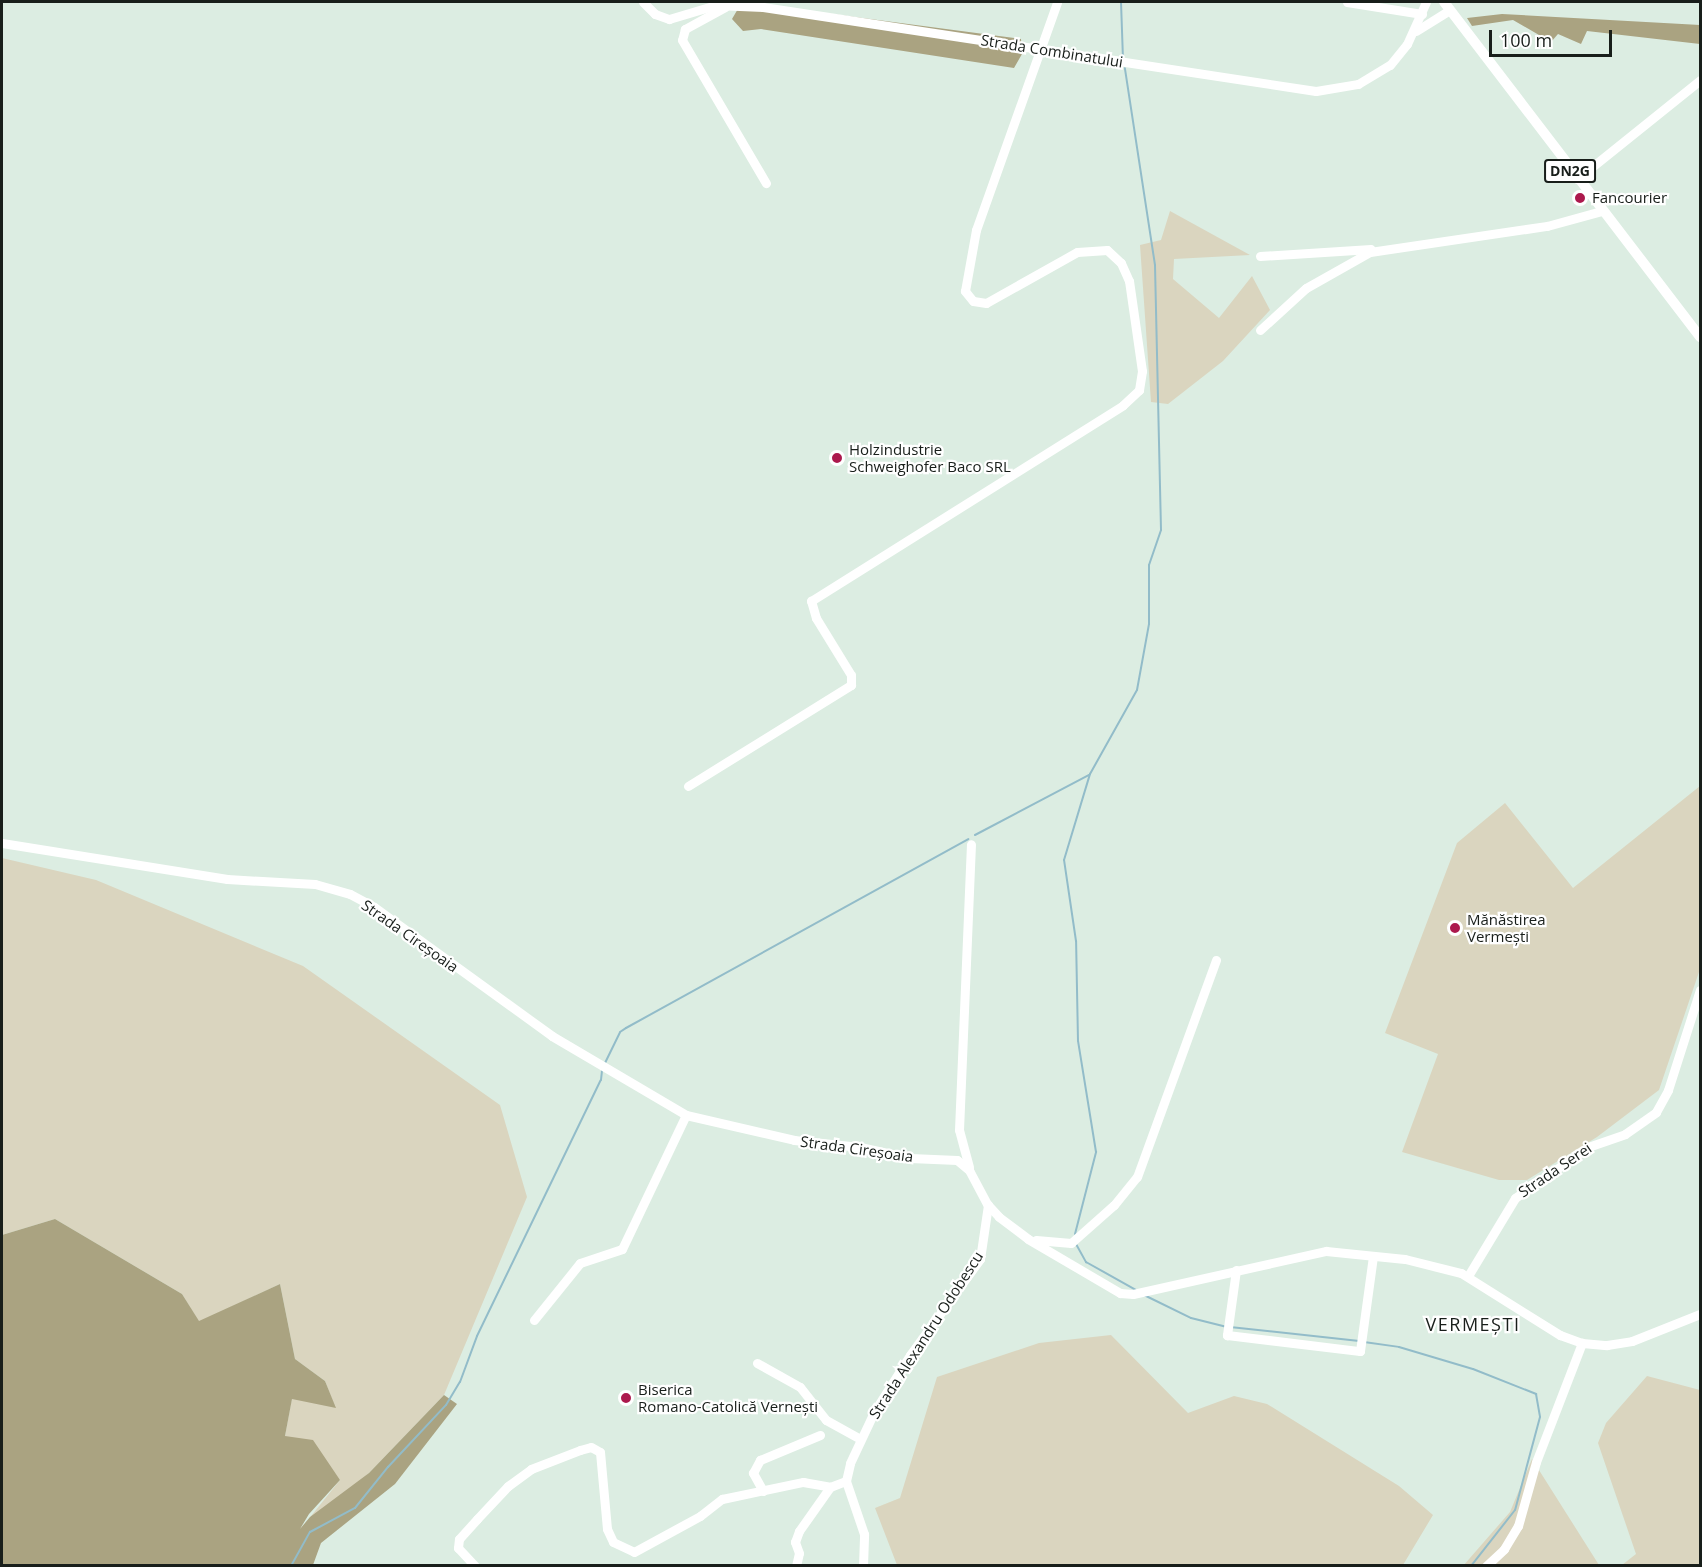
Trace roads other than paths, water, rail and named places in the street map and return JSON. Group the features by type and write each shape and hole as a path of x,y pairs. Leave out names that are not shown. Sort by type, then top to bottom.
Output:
{"main road":[{"name":"DN2G","path":"1446,6 1577,179 1701,337"}],"street":[{"name":"Strada Combinatului","path":"643,2 655,14 669,19 730,4 1271,86 1334,90 1376,75 1400,55 1426,2"},
{"path":"688,786 851,685 851,675 816,618 812,601 1124,405 1139,390 1142,371 1128,281 1121,263 1107,250 1077,252 986,303 974,301 965,291 976,230 1038,49 1057,2"},
{"path":"1347,2 1422,14"},
{"path":"730,4 685,29 682,40 766,183"},
{"path":"1412,34 1446,6"},
{"path":"1577,179 1701,80"},
{"path":"1260,256 1383,249 1547,226 1602,211"},
{"path":"1260,330 1320,278 1357,257 1383,249"},
{"name":"Strada Cireșoaia","path":"2,843 169,871 315,884 340,890 374,907 552,1036 686,1115 795,1140 860,1147 910,1158 957,1160 969,1170"},
{"path":"972,844 959,1130 969,1170 988,1205 1028,1239 1120,1293 1133,1294 1326,1251 1432,1265 1468,1276 1560,1335 1582,1343 1632,1341 1701,1314"},
{"path":"1028,1239 1071,1243 1114,1205 1137,1177 1216,960"},
{"name":"Strada Serei","path":"1468,1276 1515,1198 1588,1147 1625,1134 1656,1112 1668,1090 1701,990"},
{"path":"534,1320 580,1263 622,1249 686,1115"},
{"name":"Strada Alexandru Odobescu","path":"846,1481 860,1439 910,1354 980,1259 988,1205"},
{"path":"1236,1270 1227,1335 1257,1341 1267,1337 1360,1351 1372,1256"},
{"path":"1486,1566 1504,1549 1518,1526 1536,1462 1582,1343"},
{"path":"757,1363 800,1387 826,1420 860,1439"},
{"path":"763,1491 753,1473 760,1460 820,1435"},
{"path":"475,1566 458,1548 459,1539 508,1486 531,1469 591,1447 600,1452 607,1529 613,1542 625,1550 634,1552 699,1516 722,1499 803,1482 830,1487 846,1481 864,1534 863,1566"},
{"path":"796,1566 799,1553 795,1542 799,1531 830,1487"}],"waterway":[{"path":"1121,2 1123,58"},
{"path":"1075,1234 1096,1152 1078,1041 1076,941 1064,860 1090,774 1137,690 1149,624 1149,565 1161,530 1155,265 1125,68"},
{"path":"975,835 1089,775"},
{"path":"605,1063 620,1032 626,1028 968,839"},
{"path":"291,1566 310,1532 355,1508 388,1467 446,1405 460,1382 477,1336 601,1080 602,1071"},
{"path":"1076,1244 1086,1262 1136,1290"},
{"path":"1144,1295 1191,1318 1224,1326"},
{"path":"1230,1327 1359,1341"},
{"path":"1364,1342 1399,1347 1473,1369 1536,1394 1540,1417 1515,1510 1471,1566"}],"place":[{"name":"Fancourier","path":"1580,198"},
{"name":"Holzindustrie Schweighofer Baco SRL","path":"837,458"},
{"name":"Mănăstirea Vermești","path":"1455,928"},
{"name":"Biserica Romano-Catolică Vernești","path":"626,1398"}],"district":[{"name":"VERMEȘTI","path":"1473,1324"}]}
